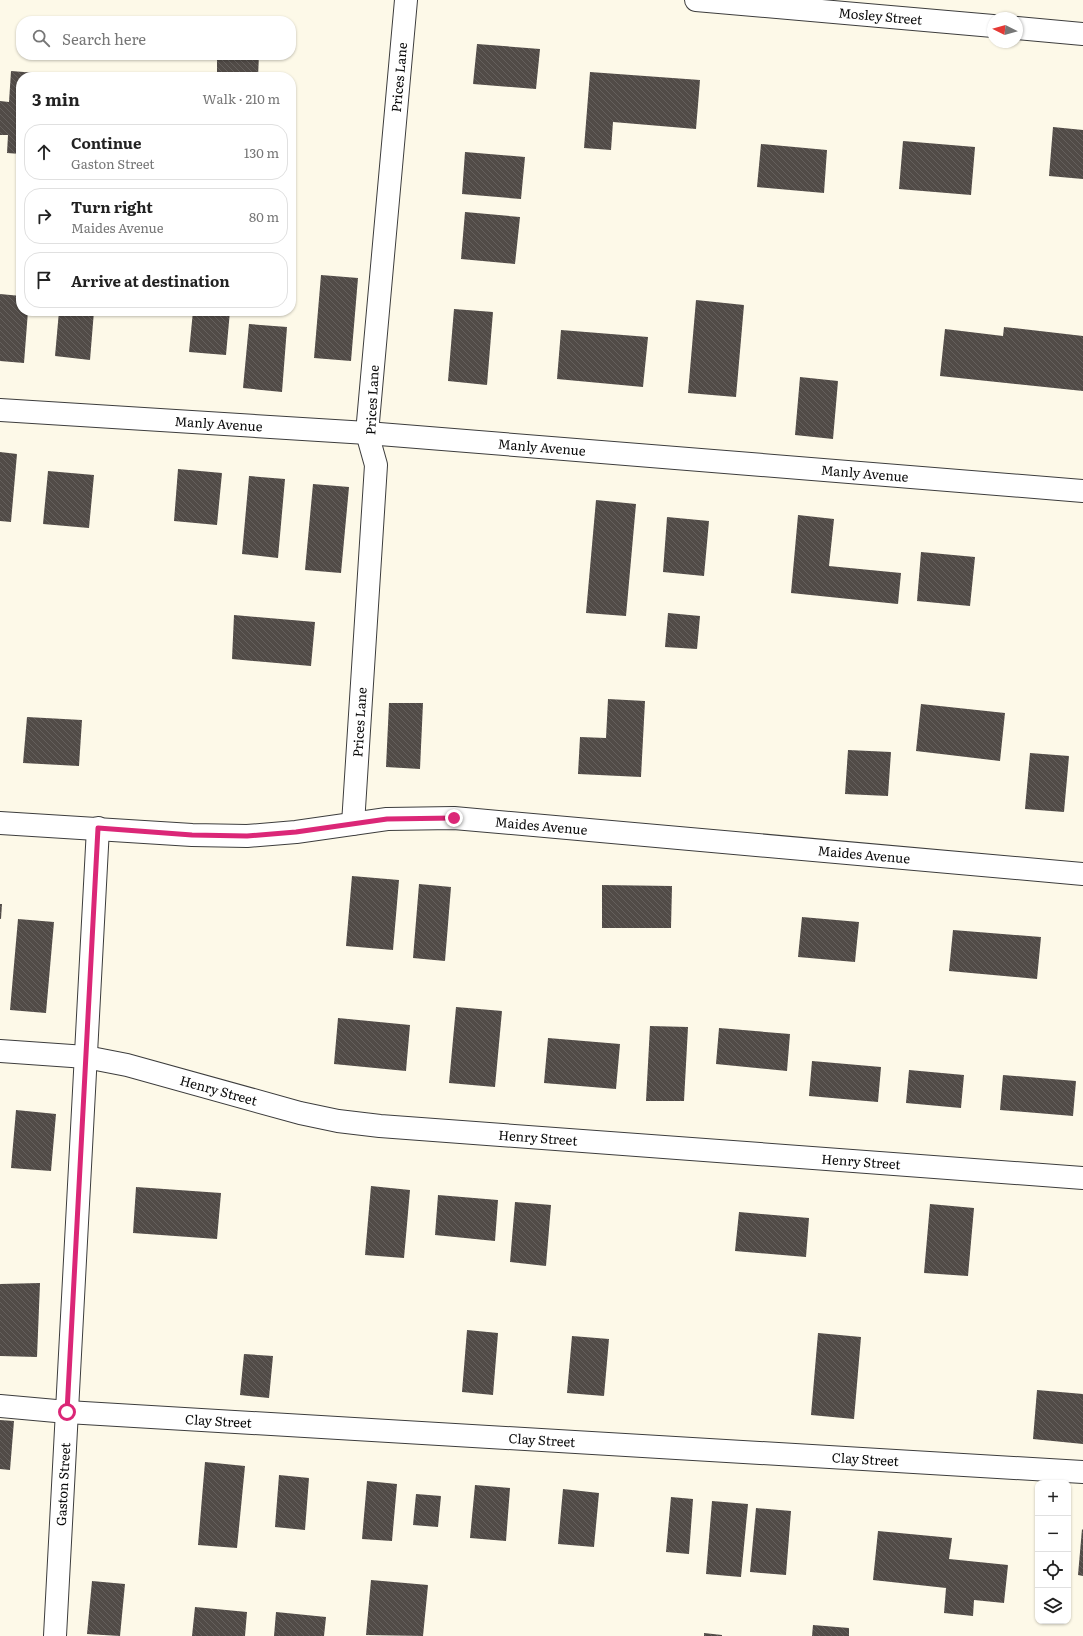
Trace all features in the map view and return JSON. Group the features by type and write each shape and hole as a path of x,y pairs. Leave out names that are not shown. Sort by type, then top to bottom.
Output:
{"street":[{"name":"Prices Lane","path":"353,824 376,466 367,433 406,0"},
{"name":"Mosley Street","path":"696,0 987,25"},
{"path":"1023,29 1083,34"},
{"name":"Manly Avenue","path":"0,410 367,433 1083,491"},
{"name":"Maides Avenue","path":"0,823 192,835 247,836 296,832 387,819 454,818 1083,874"},
{"name":"Gaston Street","path":"55,1636 98,828"},
{"name":"Henry Street","path":"0,1051 86,1057 127,1065 300,1113 338,1121 380,1126 1083,1178"},
{"name":"Clay Street","path":"0,1406 67,1412 1083,1472"}],"building":[{"path":"477,44 540,49 536,89 473,84"},
{"path":"217,60 259,60 258,72 217,72"},
{"path":"11,71 24,72 16,72 16,154 7,153 8,135 0,135 0,101 9,102"},
{"path":"590,72 700,80 696,129 613,122 611,150 584,148"},
{"path":"1053,127 1083,130 1083,179 1049,176"},
{"path":"903,141 975,147 971,195 899,189"},
{"path":"761,144 827,150 824,193 757,187"},
{"path":"465,152 525,157 521,199 462,194"},
{"path":"465,212 520,217 515,264 461,259"},
{"path":"321,275 358,278 351,361 314,358"},
{"path":"0,294 16,296 16,316 28,316 24,363 0,361"},
{"path":"696,300 744,305 736,397 688,393"},
{"path":"454,309 493,312 487,385 448,381"},
{"path":"59,316 94,316 90,360 55,356"},
{"path":"193,316 230,316 226,355 189,352"},
{"path":"249,324 287,327 282,392 243,388"},
{"path":"1004,327 1083,336 1083,391 940,376 945,329 1003,336"},
{"path":"561,330 648,337 643,387 557,379"},
{"path":"800,377 838,381 833,439 795,435"},
{"path":"0,452 17,454 11,522 0,521"},
{"path":"178,469 222,473 217,525 174,521"},
{"path":"48,471 94,475 89,528 43,524"},
{"path":"249,476 285,479 278,558 242,554"},
{"path":"313,484 349,487 341,573 305,570"},
{"path":"596,500 636,504 626,616 586,613"},
{"path":"798,515 834,519 829,566 901,573 898,604 791,593"},
{"path":"667,517 709,521 704,576 663,572"},
{"path":"921,552 975,557 970,606 917,601"},
{"path":"668,613 700,616 697,649 665,647"},
{"path":"234,615 315,622 311,666 232,659"},
{"path":"608,699 645,701 641,777 578,774 580,737 606,738"},
{"path":"389,703 423,703 420,769 386,767"},
{"path":"921,704 1005,713 1000,761 916,751"},
{"path":"27,717 82,720 79,766 23,763"},
{"path":"848,750 891,752 888,796 845,794"},
{"path":"1030,753 1069,756 1064,812 1025,809"},
{"path":"352,876 399,880 393,950 346,946"},
{"path":"419,884 451,887 445,961 413,958"},
{"path":"602,885 672,886 671,928 602,928"},
{"path":"0,904 2,904 1,919 0,919"},
{"path":"802,917 859,922 855,962 798,957"},
{"path":"18,919 54,922 46,1013 10,1010"},
{"path":"953,930 1041,937 1037,979 949,971"},
{"path":"456,1007 502,1011 495,1087 449,1083"},
{"path":"338,1018 410,1025 406,1071 334,1064"},
{"path":"650,1026 688,1027 684,1101 646,1101"},
{"path":"719,1028 790,1034 787,1071 716,1064"},
{"path":"548,1038 620,1044 616,1089 544,1083"},
{"path":"812,1061 881,1067 878,1102 809,1096"},
{"path":"909,1070 964,1075 961,1108 906,1103"},
{"path":"1003,1075 1076,1081 1073,1116 1000,1110"},
{"path":"16,1110 56,1114 51,1171 11,1168"},
{"path":"371,1186 410,1190 404,1258 365,1255"},
{"path":"136,1187 221,1193 217,1239 133,1233"},
{"path":"438,1195 498,1200 495,1241 435,1235"},
{"path":"515,1202 551,1205 546,1266 510,1262"},
{"path":"930,1204 974,1208 968,1276 924,1273"},
{"path":"739,1212 809,1218 806,1257 735,1251"},
{"path":"40,1283 37,1357 0,1356 0,1284"},
{"path":"467,1330 498,1333 493,1395 462,1392"},
{"path":"818,1333 861,1337 854,1419 811,1415"},
{"path":"572,1336 609,1339 604,1396 567,1393"},
{"path":"244,1354 273,1356 269,1398 240,1395"},
{"path":"1037,1390 1083,1394 1083,1444 1033,1439"},
{"path":"0,1420 14,1421 10,1470 0,1469"},
{"path":"205,1462 245,1466 237,1548 198,1545"},
{"path":"279,1475 309,1478 305,1530 275,1527"},
{"path":"367,1481 397,1484 392,1541 362,1539"},
{"path":"475,1485 510,1488 506,1541 470,1538"},
{"path":"563,1489 599,1493 594,1547 558,1544"},
{"path":"416,1494 441,1496 438,1527 413,1525"},
{"path":"671,1497 693,1499 689,1554 666,1552"},
{"path":"712,1501 748,1504 741,1577 706,1574"},
{"path":"756,1508 791,1511 786,1575 750,1572"},
{"path":"1082,1529 1083,1530 1083,1576 1078,1575"},
{"path":"878,1531 952,1538 949,1559 1008,1565 1004,1603 974,1600 973,1616 944,1613 946,1588 873,1580"},
{"path":"371,1580 428,1585 423,1636 366,1635"},
{"path":"92,1581 125,1584 120,1636 87,1634"},
{"path":"195,1607 247,1612 245,1636 192,1636"},
{"path":"276,1612 326,1617 324,1636 274,1636"},
{"path":"813,1625 849,1628 849,1636 812,1636"},
{"path":"704,1633 722,1635 722,1636 704,1636"}],"route":[{"path":"67,1412 98,828 192,835 247,836 296,832 387,819 454,818"}]}
